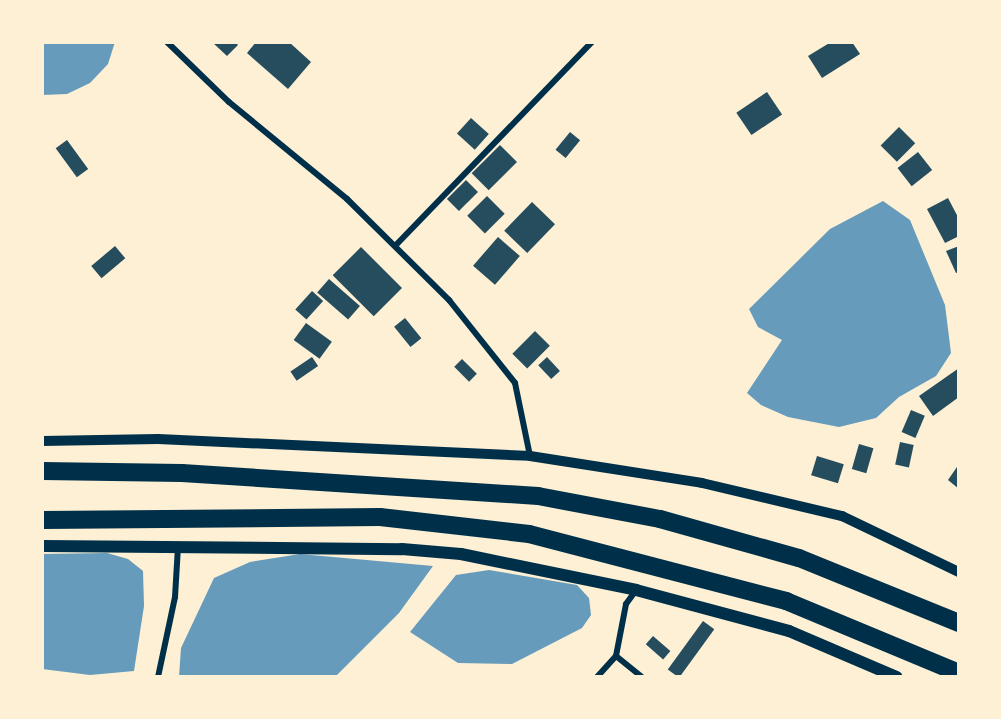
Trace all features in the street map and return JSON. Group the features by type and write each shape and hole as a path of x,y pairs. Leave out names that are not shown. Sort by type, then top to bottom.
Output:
{"highway":[{"path":"42,471 182,472 538,496 660,519 799,558 959,623"},
{"path":"42,520 380,517 529,534 786,601 959,673"}],"main road":[{"path":"42,546 402,549 449,553 636,590 789,631 897,677"}],"street":[{"path":"167,42 229,102 347,199 449,300 515,382 530,456"},
{"path":"395,246 592,42"},
{"path":"42,441 158,439 530,456 702,483 842,516 959,572"},
{"path":"158,677 175,597 178,547"},
{"path":"597,677 616,656 626,604 636,590"},
{"path":"616,656 642,677"}],"water":[{"path":"42,42 115,42 108,64 90,83 67,94 42,95"},
{"path":"883,201 910,220 945,305 951,353 936,376 899,397 876,418 839,427 788,417 761,405 747,393 782,340 758,327 749,309 830,229"},
{"path":"107,553 128,559 143,571 144,606 134,671 90,675 42,669 42,554"},
{"path":"300,554 433,566 399,613 335,677 179,677 181,648 214,578 250,562"},
{"path":"489,570 577,585 589,598 591,615 582,628 512,664 458,663 410,632 456,575"}],"building":[{"path":"212,42 235,42 238,45 227,56"},
{"path":"256,42 289,42 311,62 288,89 247,53"},
{"path":"831,42 852,42 860,54 822,78 808,56"},
{"path":"767,92 782,114 751,135 736,113"},
{"path":"471,118 489,134 475,150 457,134"},
{"path":"899,127 915,143 897,162 881,145"},
{"path":"570,132 580,140 566,158 556,150"},
{"path":"67,140 88,169 77,177 56,148"},
{"path":"500,145 517,162 489,190 472,173"},
{"path":"918,152 932,170 912,186 898,168"},
{"path":"466,180 478,192 459,211 447,199"},
{"path":"487,196 505,214 485,233 467,216"},
{"path":"948,198 959,219 959,236 945,243 927,209"},
{"path":"532,202 555,224 527,253 504,231"},
{"path":"498,237 520,256 495,285 473,266"},
{"path":"115,246 125,258 102,278 91,266"},
{"path":"959,246 959,272 956,273 946,251"},
{"path":"361,247 402,288 374,316 333,275"},
{"path":"329,279 360,306 348,319 317,293"},
{"path":"312,291 323,301 306,320 295,310"},
{"path":"405,318 421,338 410,347 394,327"},
{"path":"306,323 332,342 320,359 294,340"},
{"path":"535,331 550,346 527,368 512,354"},
{"path":"312,357 318,366 297,381 290,372"},
{"path":"547,357 560,371 551,379 538,365"},
{"path":"462,359 477,374 469,382 454,367"},
{"path":"959,368 959,397 933,416 919,396"},
{"path":"911,410 925,416 915,438 902,432"},
{"path":"900,442 914,445 909,467 895,464"},
{"path":"859,444 873,448 866,473 852,469"},
{"path":"817,456 844,464 838,483 811,475"},
{"path":"959,464 959,489 948,480"},
{"path":"703,621 714,629 680,677 668,670"},
{"path":"653,636 670,651 663,659 646,644"}]}
